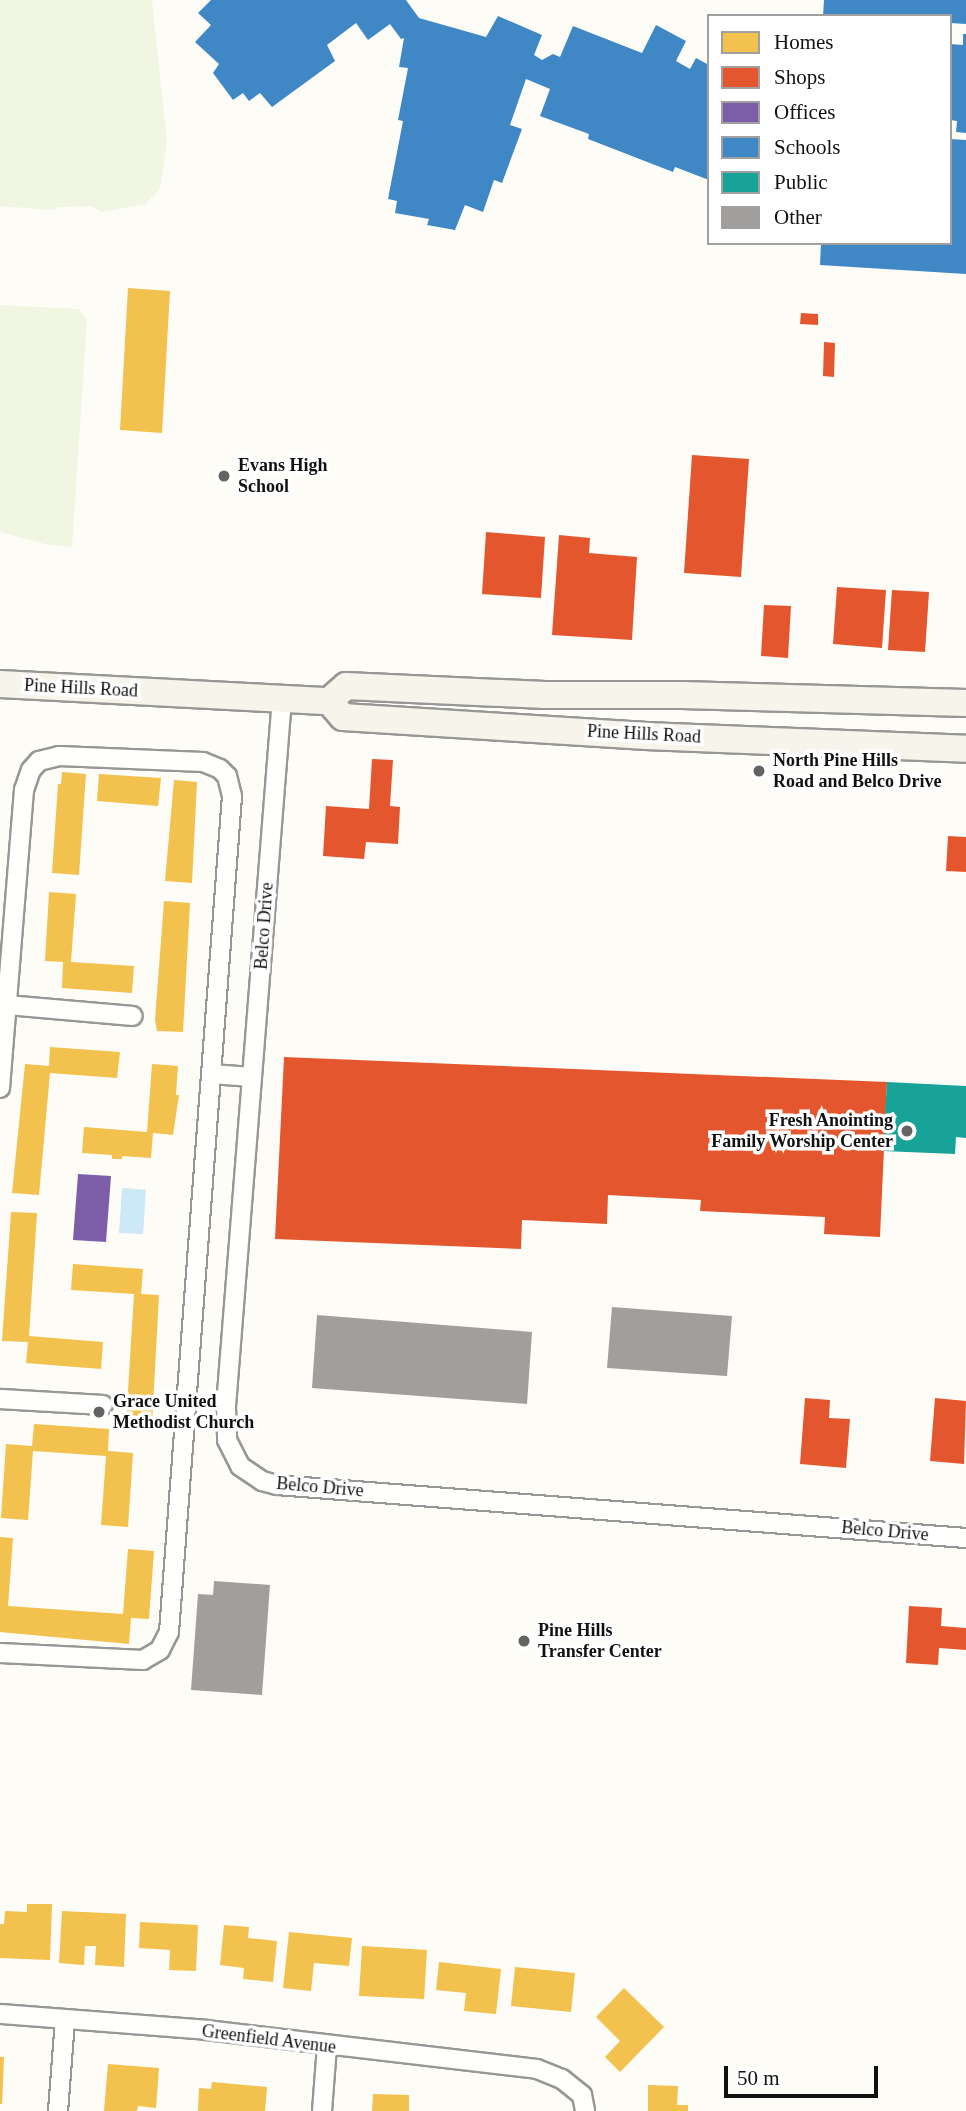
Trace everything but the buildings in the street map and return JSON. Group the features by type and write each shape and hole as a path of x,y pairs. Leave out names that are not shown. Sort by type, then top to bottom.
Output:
{"main road":[{"name":"Pine Hills Road","path":"0,684 330,701 346,687 497,693 966,703"},
{"name":"Pine Hills Road","path":"330,701 344,717 646,736 966,749"}],"street":[{"name":"Belco Drive","path":"282,698 226,1424 232,1455 250,1475 277,1485 966,1538"},
{"path":"0,1088 24,790 31,770 39,761 59,756 211,764 227,776 232,796 167,1640 152,1656 133,1661 0,1653"},
{"path":"7,1005 133,1016"},
{"path":"211,1074 252,1077"},
{"path":"0,1399 103,1405"},
{"name":"Greenfield Avenue","path":"0,2014 206,2030 537,2069 562,2079 582,2095 585,2111"},
{"path":"58,2111 65,2020"},
{"path":"322,2111 327,2046"}],"green space":[{"path":"0,0 152,0 167,142 160,189 145,204 101,212 92,206 59,207 53,210 0,206"},
{"path":"0,305 79,309 87,320 72,547 45,544 0,532"}],"water":[{"path":"122,1188 146,1190 143,1234 119,1233"}],"place":[{"name":"Evans High School","path":"224,476"},
{"name":"North Pine Hills Road and Belco Drive","path":"759,771"},
{"name":"Fresh Anointing Family Worship Center","path":"907,1131"},
{"name":"Grace United Methodist Church","path":"99,1412"},
{"name":"Pine Hills Transfer Center","path":"524,1641"}]}
